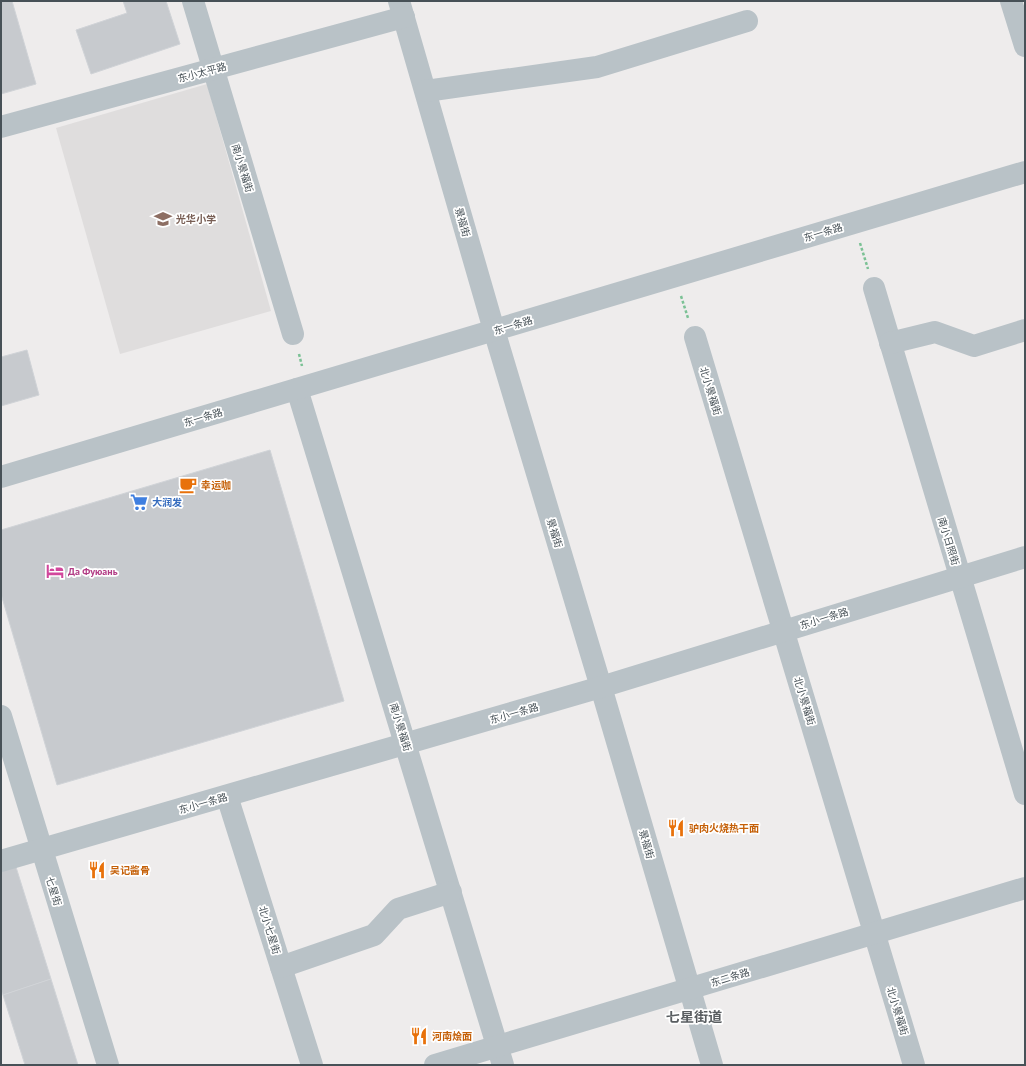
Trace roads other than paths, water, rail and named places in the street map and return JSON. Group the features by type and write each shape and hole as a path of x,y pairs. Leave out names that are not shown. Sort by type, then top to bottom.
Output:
{"street":[{"name":"南小景福街","path":"192,1 293,334"},
{"path":"1011,1 1025,46"},
{"name":"东小太平路","path":"1,127 213,69 401,9"},
{"name":"景福街","path":"401,9 494,330 712,1065"},
{"path":"426,92 597,67 747,21"},
{"name":"东一条路","path":"1,477 1025,172"},
{"name":"南小日照街","path":"874,288 1025,794"},
{"path":"890,343 935,332 974,346 1025,330"},
{"name":"北小景福街","path":"695,337 914,1065"},
{"name":"南小景福街","path":"302,388 406,744 500,1056"},
{"name":"东小一条路","path":"1,861 601,687 1025,557"},
{"name":"七星街","path":"1,716 108,1065"},
{"name":"北小七星街","path":"227,796 312,1065"},
{"name":"东二条路","path":"448,1063 500,1056 690,988 1025,888"},
{"path":"281,967 374,935 398,909 451,892"}],"place":[{"name":"光华小学","path":"163,219"},
{"name":"幸运咖","path":"188,485"},
{"name":"大润发","path":"139,502"},
{"name":"Да Фуюань","path":"55,571"},
{"name":"驴肉火烧热干面","path":"676,828"},
{"name":"吴记酱骨","path":"97,870"},
{"name":"河南烩面","path":"419,1036"}],"district":[{"name":"七星街道","path":"694,1017"}]}
